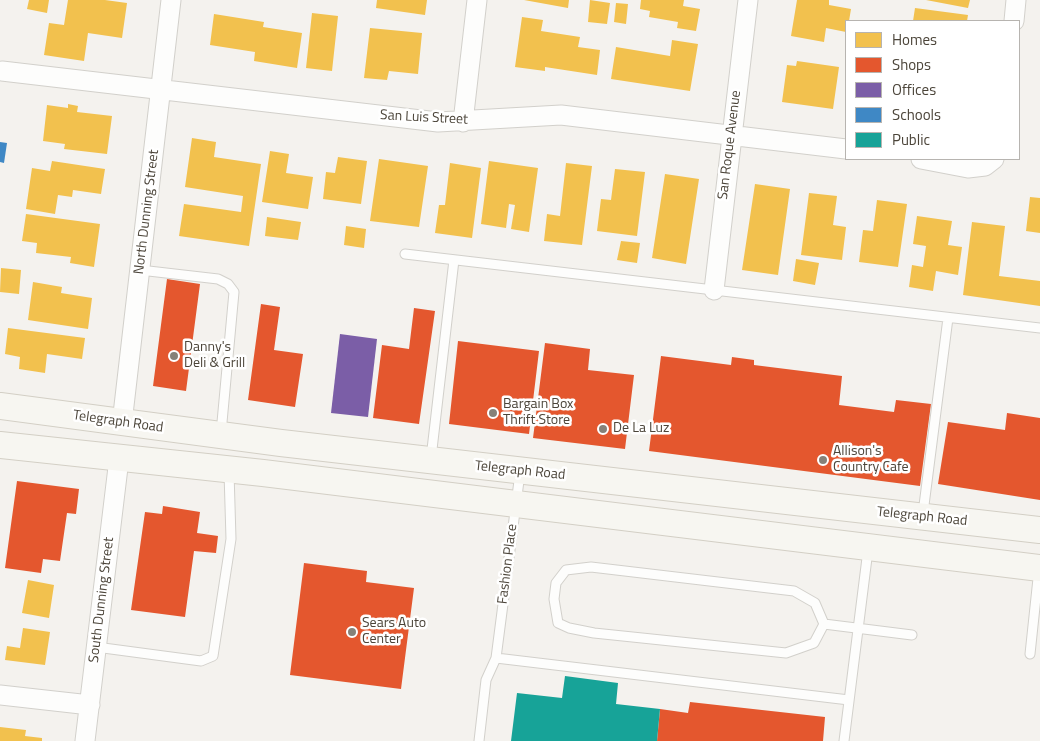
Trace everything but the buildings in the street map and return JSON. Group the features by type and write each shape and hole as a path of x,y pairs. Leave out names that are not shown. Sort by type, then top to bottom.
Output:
{"main road":[{"name":"Telegraph Road","path":"0,406 281,443 1040,530"},
{"path":"0,428 100,439 119,431 122,423"},
{"path":"119,459 123,449 137,443 240,454 281,443"},
{"path":"0,445 336,482 1040,568"},
{"path":"336,482 370,473 417,474 423,471 431,460"}],"street":[{"name":"North Dunning Street","path":"122,423 172,0"},
{"path":"463,122 477,0"},
{"name":"San Roque Avenue","path":"714,290 748,0"},
{"path":"1014,20 1016,0"},
{"name":"San Luis Street","path":"2,71 366,114 463,122 519,116 561,115 845,149"},
{"path":"926,160 968,168 985,166 993,160"},
{"name":"South Dunning Street","path":"85,741 119,459"},
{"path":"0,695 90,705"}],"lane":[{"path":"405,254 1040,328"},
{"path":"431,460 454,260"},
{"path":"140,270 218,279 228,284 234,292 221,435"},
{"path":"922,517 948,318"},
{"path":"96,647 206,660 212,656 231,539 229,470"},
{"name":"Fashion Place","path":"479,741 486,680 496,658 520,471"},
{"path":"844,741 868,547"},
{"path":"591,567 794,591 815,603 824,624 814,643 786,653 594,633 569,628 558,623 554,599 556,583 566,570 591,567"},
{"path":"1030,654 1037,631 1040,568"},
{"path":"824,624 912,635"},
{"path":"496,658 849,700"}],"place":[{"name":"Danny's Deli & Grill","path":"174,356"},
{"name":"Bargain Box Thrift Store","path":"493,413"},
{"name":"De La Luz","path":"603,429"},
{"name":"Allison's Country Cafe","path":"823,460"},
{"name":"Sears Auto Center","path":"352,632"}]}
